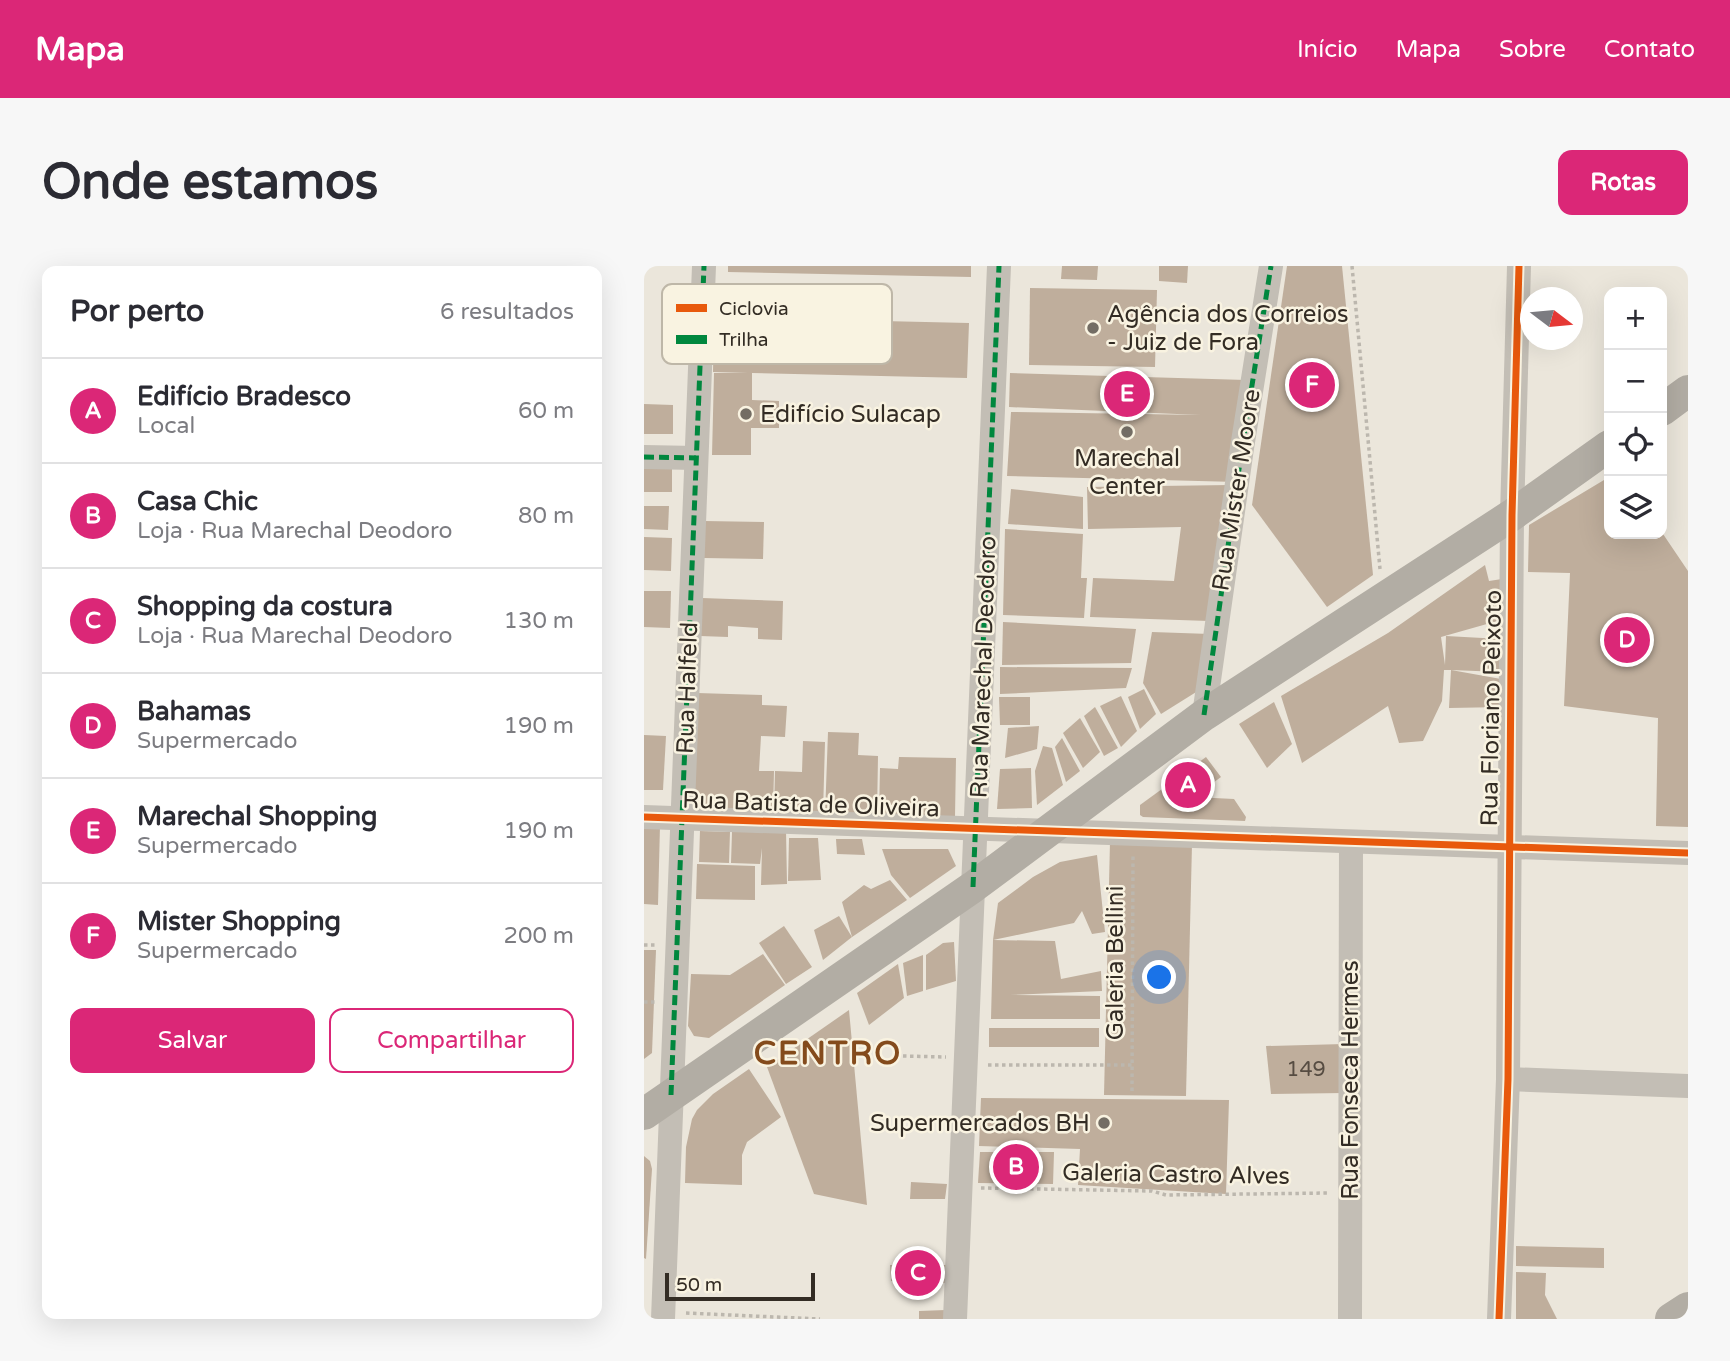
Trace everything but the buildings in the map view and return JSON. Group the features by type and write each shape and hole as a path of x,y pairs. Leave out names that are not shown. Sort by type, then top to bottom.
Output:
{"main road":[{"path":"1667,406 1688,391"},
{"path":"644,1114 973,887 1204,715 1512,515 1604,450"},
{"path":"1671,1319 1688,1308"}],"street":[{"name":"Rua Halfeld","path":"703,284 704,266"},
{"name":"Rua Marechal Deodoro","path":"955,1319 999,266"},
{"name":"Rua Mister Moore","path":"1204,715 1271,266"},
{"name":"Rua Floriano Peixoto","path":"1499,1319 1508,1079 1512,515 1519,266"},
{"name":"Rua Halfeld","path":"663,1316 700,364"},
{"path":"644,457 696,458"},
{"name":"Rua Batista de Oliveira","path":"644,817 1046,831"},
{"path":"1046,831 1688,853"},
{"name":"Rua Fonseca Hermes","path":"1350,1319 1351,842"},
{"path":"1508,1079 1688,1086"}],"path":[{"path":"1352,266 1383,599"},
{"path":"903,1056 965,1061 1132,1065"},
{"path":"663,1316 820,1319"}],"marked path":[{"path":"703,284 704,266"},
{"path":"973,887 999,266"},
{"path":"1204,715 1271,266"},
{"path":"671,1095 700,364"},
{"path":"644,457 696,458"}],"cycle path":[{"path":"1499,1319 1508,1079 1512,515 1519,266"},
{"path":"644,817 1688,853"}],"place":[{"name":"Agência dos Correios - Juiz de Fora","path":"1093,328"},
{"name":"Mister Shopping","path":"1312,385"},
{"name":"Marechal Shopping","path":"1127,394"},
{"name":"Edifício Sulacap","path":"746,414"},
{"name":"Marechal Center","path":"1127,432"},
{"name":"Bahamas","path":"1627,640"},
{"name":"Edifício Bradesco","path":"1188,785"},
{"name":"Supermercados BH","path":"1104,1123"},
{"name":"Casa Chic","path":"1016,1167"},
{"name":"Shopping da costura","path":"918,1273"}],"district":[{"name":"CENTRO","path":"828,1053"}]}
